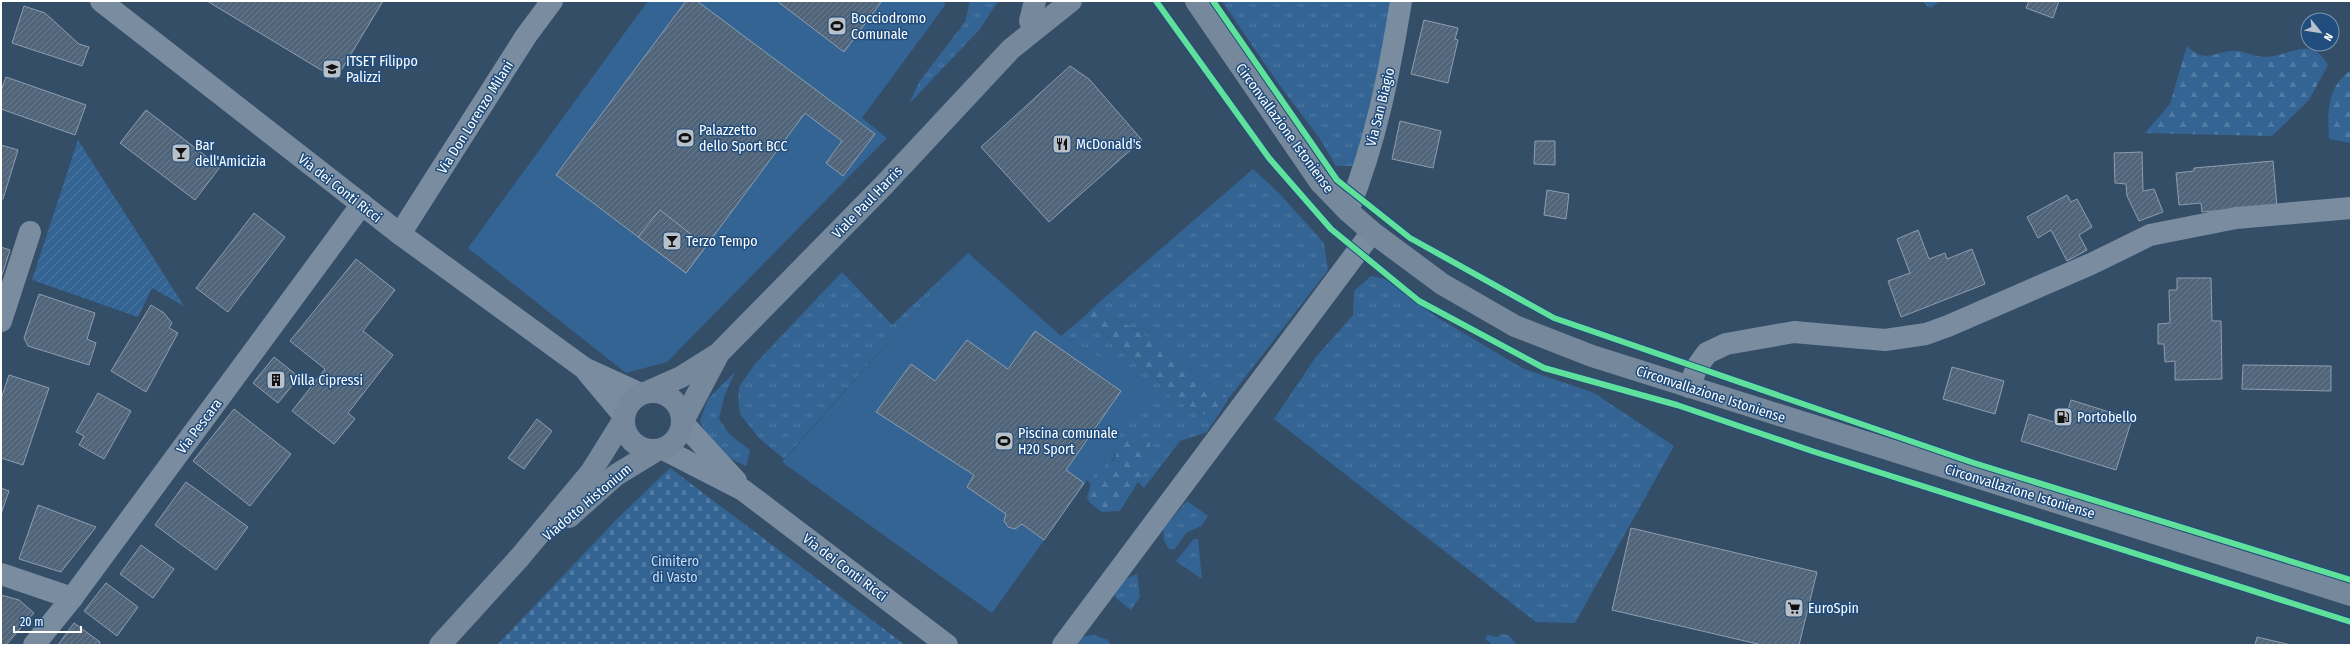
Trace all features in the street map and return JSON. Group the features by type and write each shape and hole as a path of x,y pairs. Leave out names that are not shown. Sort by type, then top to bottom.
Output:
{"main road":[{"name":"Viale Paul Harris","path":"1011,49 1033,11 1042,1"},
{"name":"Viale Paul Harris","path":"644,393 681,377 719,353 884,185 1011,49 1071,1"},
{"path":"1181,1 1224,44"},
{"name":"Circonvallazione Istoniense","path":"1196,1 1224,44 1320,182 1348,211 1372,232 1442,284 1515,326 1592,356 2351,595"},
{"name":"Viale Paul Harris","path":"682,421 719,353"},
{"path":"644,393 664,394 672,398 681,412 682,421 677,438 660,449 644,449 633,442 626,432 624,417 630,403 644,393"},
{"name":"Viadotto Histonium","path":"440,645 520,557 591,472 624,417"},
{"name":"Viadotto Histonium","path":"520,557 555,530 616,475 660,449"}],"street":[{"name":"Via dei Conti Ricci","path":"101,1 400,234 584,368 644,393"},
{"name":"Via Don Lorenzo Milani","path":"400,234 526,36 552,1"},
{"name":"Via San Biagio","path":"1348,211 1365,170 1388,80 1401,1"},
{"name":"Via Pescara","path":"34,645 72,598 362,204"},
{"path":"1689,387 1697,367 1707,353 1726,344 1794,332 1884,340 1926,334 1948,326 2091,264 2150,235 2236,218 2351,208"},
{"path":"1,321 30,232"},
{"path":"1063,645 1372,232"},
{"name":"Via dei Conti Ricci","path":"584,368 624,417"},
{"name":"Via dei Conti Ricci","path":"682,421 743,490"},
{"name":"Via dei Conti Ricci","path":"660,449 743,490 947,645"},
{"path":"1,574 72,598"}],"green space":[{"path":"648,1 942,1 946,4 862,118 887,138 667,362 626,373 468,248"},
{"path":"970,1 998,1 980,29 909,104 919,82 965,22"},
{"path":"1222,1 1393,1 1389,25 1356,166 1336,166 1320,139 1278,83"},
{"path":"1922,1 1941,1 1930,8"},
{"path":"2187,46 2199,55 2204,56 2236,51 2263,57 2300,49 2300,52 2316,52 2328,65 2309,100 2272,136 2145,133 2170,104"},
{"path":"2351,70 2351,143 2329,139 2328,119 2330,101 2333,93 2343,77"},
{"path":"78,140 184,306 152,288 138,317 32,280"},
{"path":"1253,169 1279,193 1324,243 1328,270 1229,398 1194,373 1161,345 1095,306"},
{"path":"968,253 784,459 759,438 740,414 738,399 739,387 755,364 842,272 892,325"},
{"path":"968,253 1061,336 1154,387 992,613 782,462"},
{"path":"1371,276 1385,279 1435,316 1522,368 1594,393 1674,446 1575,623 1536,622 1274,419 1315,358 1353,315 1354,291"},
{"path":"1095,306 1161,345 1194,373 1229,398 1217,417 1204,414 1172,398 1155,377 1106,336 1086,315"},
{"path":"1086,315 1106,336 1155,377 1172,398 1204,414 1217,417 1207,432 1180,441 1144,488 1137,481 1144,472 1115,453 1114,458 1108,466 1091,484 1087,480 1153,387 1061,336"},
{"path":"735,372 724,397 719,419 729,434 750,450 746,466 718,449 700,421 708,399"},
{"path":"1137,437 1149,441 1151,450 1144,472 1120,511 1102,512 1090,503 1087,497 1091,484 1096,475 1114,460 1121,441"},
{"name":"Cimitero di Vasto","path":"670,468 905,645 497,645 617,519"},
{"path":"1187,501 1208,516 1201,526 1186,533 1174,550 1168,548 1164,540 1163,529"},
{"path":"1194,539 1198,539 1202,579 1176,561"},
{"path":"1137,574 1140,597 1131,610 1117,599 1114,594 1124,580"},
{"path":"1502,634 1508,635 1517,645 1493,645 1485,639 1488,635 1497,637"},
{"path":"1093,635 1108,640 1110,645 1073,645 1082,637"}],"building":[{"name":"ITSET Filippo Palizzi","path":"207,1 383,1 336,79"},
{"name":"Palazzetto dello Sport BCC","path":"686,1 697,1 875,134 843,176 826,163 842,141 805,113 686,273 556,175"},
{"name":"Bocciodromo Comunale","path":"777,1 882,1 844,52"},
{"path":"2029,1 2059,1 2053,18 2026,8"},
{"path":"24,6 45,13 79,44 89,47 82,66 12,43"},
{"path":"1424,20 1458,28 1455,39 1458,40 1448,83 1411,74"},
{"name":"McDonald's","path":"1070,66 1089,79 1142,140 1049,222 981,147"},
{"path":"6,77 86,105 75,135 1,109 1,91"},
{"path":"146,110 220,167 195,200 120,143"},
{"path":"1400,121 1441,131 1433,168 1392,159"},
{"path":"1535,141 1555,141 1555,165 1534,164"},
{"path":"1,145 18,150 3,199 1,199"},
{"path":"2142,152 2143,191 2154,189 2163,212 2139,221 2127,196 2126,184 2115,183 2114,153"},
{"path":"2273,161 2277,206 2202,212 2201,203 2179,205 2176,173 2194,171 2194,168"},
{"path":"1547,190 1569,194 1566,219 1544,215"},
{"path":"2067,195 2071,202 2077,199 2092,227 2079,235 2087,250 2067,261 2051,230 2038,238 2027,217"},
{"name":"Terzo Tempo","path":"660,210 706,246 686,273 638,237"},
{"path":"254,213 285,237 228,312 196,288"},
{"path":"1918,230 1929,259 1945,253 1947,259 1972,249 1985,284 1901,317 1888,281 1910,273 1897,239"},
{"path":"1,247 10,250 1,278"},
{"path":"356,259 395,290 363,331 393,355 348,413 355,419 334,444 292,411 325,369 290,341"},
{"path":"2177,278 2211,278 2212,321 2221,321 2222,379 2175,380 2175,361 2165,362 2164,344 2158,344 2158,324 2170,323 2169,290 2177,290"},
{"path":"39,294 95,313 87,339 96,343 89,365 28,346 24,338"},
{"path":"151,305 164,313 172,323 169,328 178,333 146,392 111,371"},
{"name":"Piscina comunale H20 Sport","path":"1035,331 1121,391 1066,470 1084,483 1044,540 1022,524 1015,529 1008,527 1004,521 1006,514 967,487 974,475 876,412 911,364 935,381 967,340 1008,369"},
{"name":"Villa Cipressi","path":"274,357 299,377 278,403 253,383"},
{"path":"2243,365 2331,366 2331,391 2242,389"},
{"path":"1952,367 2004,381 1995,414 1943,399"},
{"path":"9,375 49,388 23,465 1,458 1,399"},
{"path":"98,393 131,411 104,459 79,445 84,436 76,432"},
{"path":"2071,400 2132,419 2116,470 2021,441 2029,414 2063,425"},
{"path":"234,409 291,454 250,506 193,461"},
{"path":"537,419 552,431 524,469 508,458"},
{"path":"186,482 248,527 216,570 155,525"},
{"path":"1,488 9,491 1,514"},
{"path":"38,505 96,527 61,572 19,559"},
{"path":"1631,528 1817,572 1799,645 1762,645 1612,610"},
{"path":"141,545 174,569 153,598 120,574"},
{"path":"106,583 138,607 117,636 84,611"},
{"path":"1,595 19,600 34,613 6,645 1,645"},
{"path":"74,623 100,642 99,645 58,645"},
{"path":"2257,637 2291,645 2255,645"}],"cycle path":[{"path":"1156,1 1269,158 1331,229 1419,301 1544,368 1677,405 1812,451 2351,622"},
{"path":"1213,1 1337,180 1410,238 1554,318 1974,463 2351,580"}],"place":[{"name":"Bocciodromo Comunale","path":"837,26"},
{"name":"ITSET Filippo Palizzi","path":"332,69"},
{"name":"Palazzetto dello Sport BCC","path":"685,138"},
{"name":"McDonald's","path":"1062,144"},
{"name":"Bar dell'Amicizia","path":"181,153"},
{"name":"Terzo Tempo","path":"672,241"},
{"name":"Villa Cipressi","path":"276,380"},
{"name":"Portobello","path":"2063,417"},
{"name":"Piscina comunale H20 Sport","path":"1004,441"},
{"name":"EuroSpin","path":"1794,608"}]}
